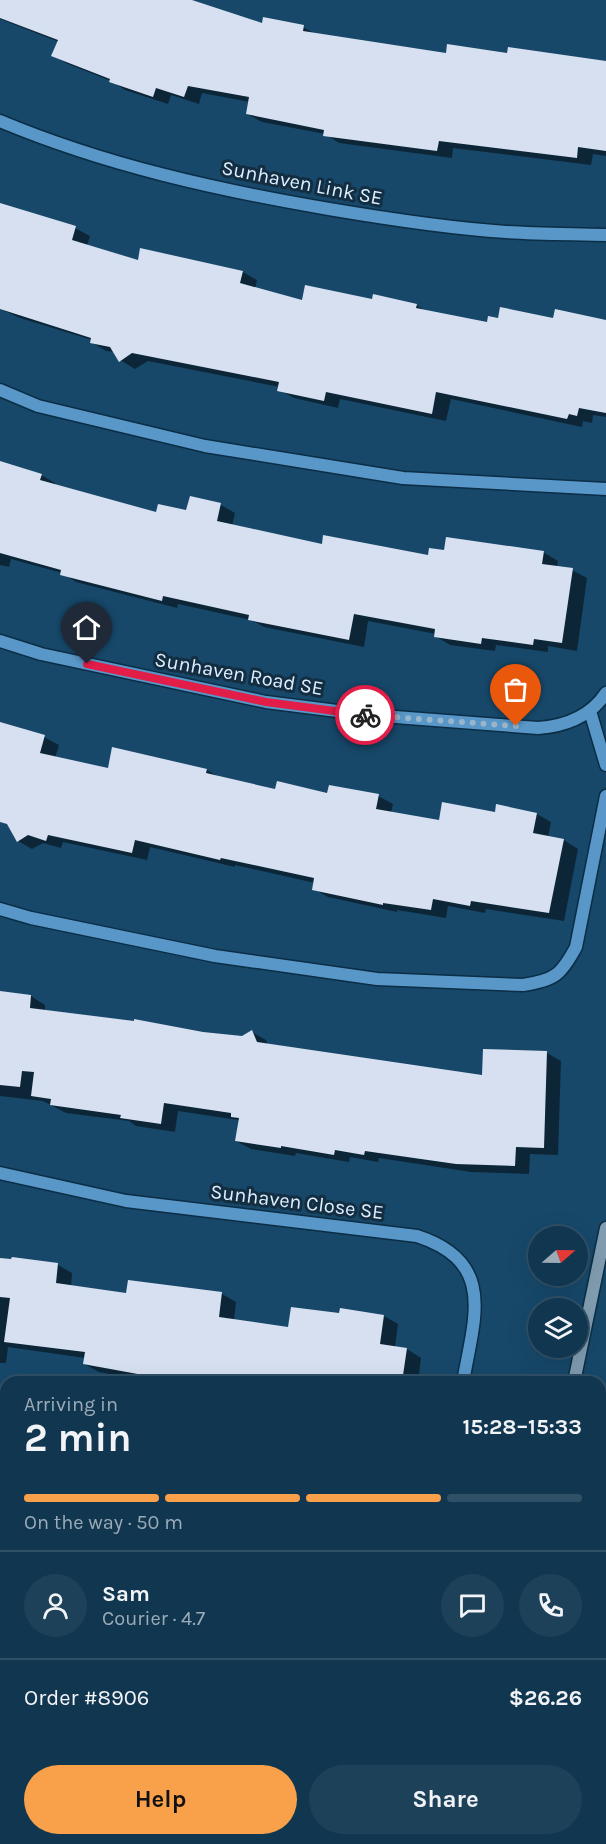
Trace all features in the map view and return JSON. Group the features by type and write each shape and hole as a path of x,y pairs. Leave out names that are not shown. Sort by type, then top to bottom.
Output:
{"main road":[{"path":"575,1376 606,1228"}],"street":[{"name":"Sunhaven Link SE","path":"0,121 42,138 159,174 269,199 413,223 506,232 606,235"},
{"path":"0,390 38,406 228,450 403,478 606,489"},
{"name":"Sunhaven Road SE","path":"0,641 52,656 255,700 369,716 538,728 556,727 574,722 590,711 606,693"},
{"path":"590,711 606,765"},
{"path":"0,909 31,918 215,956 377,979 522,985 543,982 564,969 576,947 606,796"},
{"name":"Sunhaven Close SE","path":"0,1173 126,1201 417,1236 433,1241 448,1249 459,1261 474,1289 476,1305 464,1376"}],"building":[{"path":"0,0 192,0 262,23 263,17 304,25 303,31 446,53 447,44 507,53 508,47 606,61 606,151 578,147 577,158 439,141 437,151 323,136 324,130 246,114 249,97 188,86 184,97 156,88 153,97 109,82 110,79 51,56 58,40 0,18"},
{"path":"0,203 76,226 72,240 138,260 140,248 243,271 240,283 302,300 305,285 372,299 373,294 417,304 416,308 487,322 488,316 498,318 500,307 553,318 555,309 606,320 606,413 579,408 577,416 569,414 567,419 436,392 432,414 326,392 324,401 277,391 279,382 132,353 119,362 110,347 90,343 91,338 0,309"},
{"path":"0,461 42,474 40,480 156,512 158,504 186,510 190,496 221,503 217,521 322,544 323,535 428,555 429,548 444,550 446,537 544,551 542,564 573,568 562,643 534,639 533,645 482,638 481,644 434,637 435,629 354,614 349,640 248,620 249,615 163,596 162,601 60,575 61,570 0,553"},
{"path":"0,722 45,735 40,753 108,768 112,747 207,769 206,773 275,789 277,781 327,793 329,785 379,794 376,809 439,820 442,802 495,812 496,804 537,813 533,833 564,839 549,913 471,901 470,906 433,899 431,910 383,903 383,905 312,890 314,878 221,858 220,860 135,840 132,853 48,835 46,841 28,835 17,842 7,824 0,822"},
{"path":"0,991 31,995 30,1008 134,1021 134,1019 203,1032 242,1036 252,1030 257,1042 482,1075 483,1049 547,1051 544,1148 516,1147 515,1166 456,1164 365,1151 364,1155 335,1150 334,1155 235,1141 239,1118 231,1117 231,1113 164,1103 161,1124 120,1118 121,1115 50,1105 51,1099 31,1096 34,1072 22,1071 20,1087 0,1085"},
{"path":"12,1257 58,1263 56,1283 126,1293 128,1280 222,1292 219,1317 288,1327 291,1307 339,1313 340,1308 384,1315 380,1344 407,1348 403,1376 149,1376 83,1364 85,1352 4,1342 10,1298 0,1297 0,1258 11,1259"}],"way so far":[{"path":"365,715 516,726"}],"route":[{"path":"87,664 266,702 365,715"}]}
